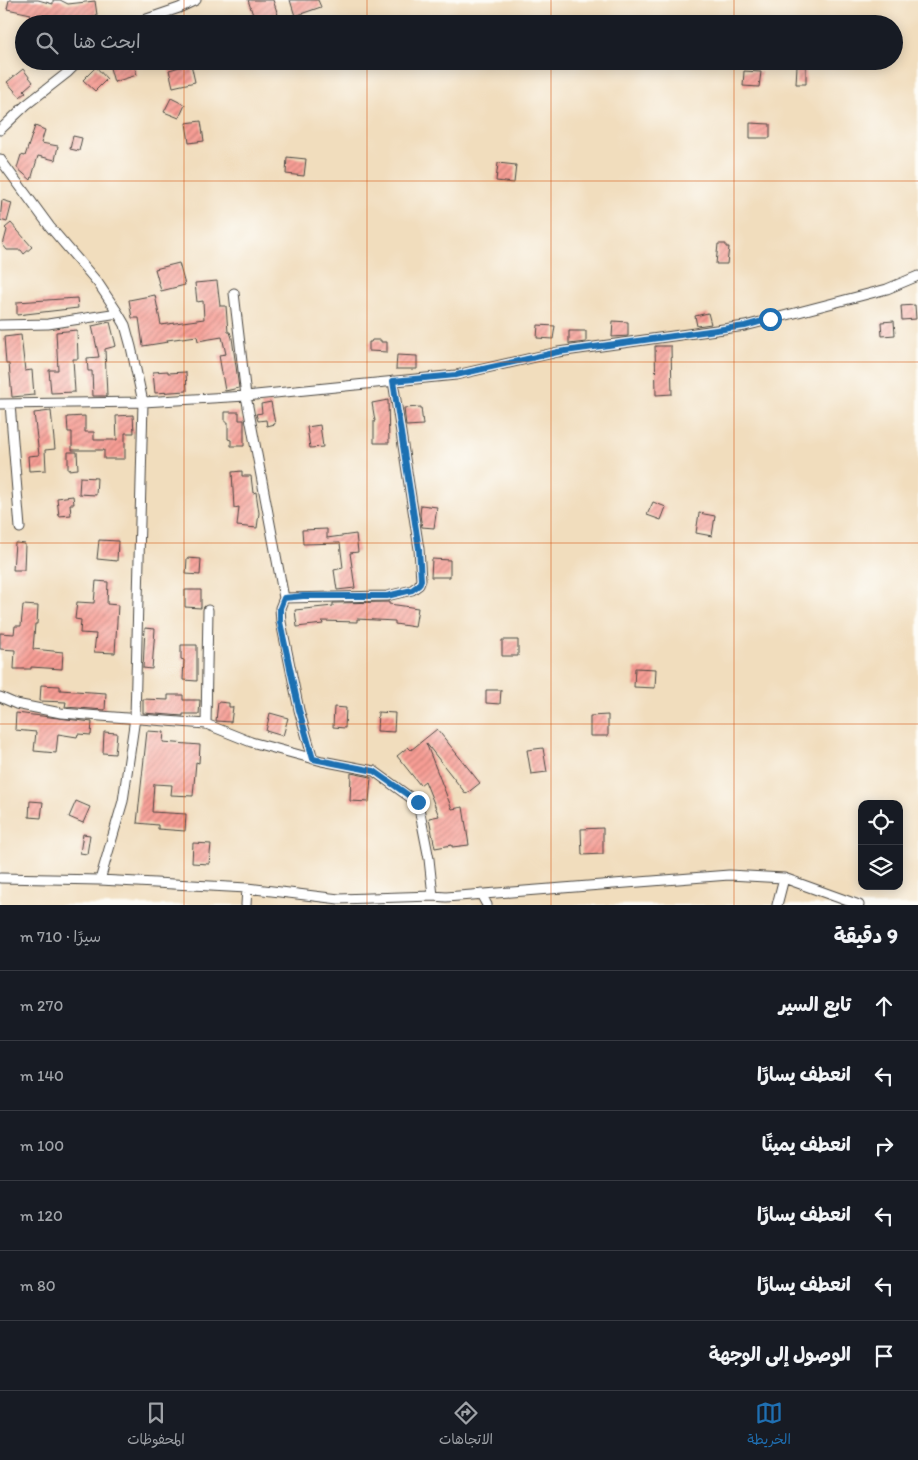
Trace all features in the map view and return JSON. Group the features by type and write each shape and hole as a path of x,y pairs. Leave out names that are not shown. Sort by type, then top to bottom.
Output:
{"street":[{"path":"158,15 196,0"},
{"path":"0,130 26,105 69,70"},
{"path":"0,159 50,226 98,283 118,313 125,325 143,402 135,718 123,802 100,880"},
{"path":"0,404 143,402 246,396 456,375 558,352 745,326 887,289 918,276"},
{"path":"234,293 246,396 284,598 280,608 280,622 299,710 313,759"},
{"path":"0,325 48,324 118,313"},
{"path":"284,598 303,596 387,596 412,590 419,585 421,580 419,549 393,381"},
{"path":"10,404 20,528"},
{"path":"206,724 208,610"},
{"path":"0,697 16,704 60,713 206,724 251,742 313,759 374,771 418,802 429,859 433,896"},
{"path":"0,878 100,880 247,888 339,899 446,897 729,875 784,878 859,905"},
{"path":"777,905 784,878"},
{"path":"246,905 247,888"},
{"path":"480,894 487,905"}],"building":[{"path":"9,0 38,0 53,4 53,0 60,0 68,4 95,1 97,15 31,15 7,9"},
{"path":"248,0 273,0 278,15 253,15"},
{"path":"290,0 318,0 321,7 295,15"},
{"path":"24,70 33,82 24,90 26,92 20,97 7,82"},
{"path":"93,70 99,70 107,79 95,91 83,80"},
{"path":"111,70 136,70 137,75 114,82"},
{"path":"169,70 192,70 195,82 173,87"},
{"path":"797,70 806,70 806,84 796,84"},
{"path":"744,71 761,72 759,87 743,86"},
{"path":"171,98 185,105 179,118 164,112"},
{"path":"201,121 204,141 189,143 186,123"},
{"path":"750,123 770,124 770,138 750,138"},
{"path":"35,126 45,130 41,143 58,146 55,160 38,156 31,180 17,168 21,155 25,156"},
{"path":"73,136 82,138 79,151 70,149"},
{"path":"287,157 306,159 304,176 286,174"},
{"path":"498,163 516,165 514,183 496,181"},
{"path":"2,200 12,203 7,222 0,220"},
{"path":"11,223 32,247 24,254 21,250 7,250 3,245 7,230 5,228"},
{"path":"718,244 726,244 726,247 729,247 727,264 716,264"},
{"path":"179,263 185,285 161,291 155,269"},
{"path":"217,281 220,306 226,306 228,332 230,332 232,338 239,388 225,391 219,355 226,354 222,337 198,341 197,336 167,340 168,342 143,346 139,318 132,318 129,300 155,295 161,325 204,319 203,301 197,302 195,283"},
{"path":"77,298 78,308 17,315 17,302"},
{"path":"915,305 916,319 902,320 901,306"},
{"path":"708,313 711,324 697,326 695,316"},
{"path":"613,321 628,322 628,336 612,337"},
{"path":"894,321 895,335 882,336 881,322"},
{"path":"110,322 116,346 105,349 107,396 93,396 92,371 88,371 87,358 99,357 92,326"},
{"path":"538,325 555,326 553,339 537,338"},
{"path":"77,330 78,359 73,359 75,392 51,393 49,370 58,370 56,332"},
{"path":"569,331 586,331 586,342 569,344"},
{"path":"21,335 25,371 32,370 34,395 12,397 9,364 6,364 4,337"},
{"path":"372,340 387,342 387,352 369,351 369,342"},
{"path":"655,346 671,346 672,394 656,395"},
{"path":"397,355 417,356 417,369 396,369"},
{"path":"168,371 168,373 186,372 187,391 155,393 153,372"},
{"path":"388,400 389,443 374,443 375,421 372,403"},
{"path":"271,402 275,424 267,426 266,420 258,421 256,414 262,413 261,404"},
{"path":"421,407 423,425 406,426 404,408"},
{"path":"51,411 55,449 45,450 46,470 29,471 28,456 39,455 34,413"},
{"path":"225,412 239,412 239,420 244,420 244,446 231,446 231,440 228,439 228,422 225,422"},
{"path":"133,415 134,433 125,433 125,459 104,459 104,450 72,450 72,432 68,432 67,417 85,416 85,432 94,432 94,440 117,440 116,416"},
{"path":"320,425 323,447 310,448 307,427"},
{"path":"68,452 77,452 78,469 68,470"},
{"path":"242,471 242,476 251,476 253,493 256,492 259,513 257,528 237,526 239,507 234,508 232,472"},
{"path":"80,477 97,478 96,495 79,494"},
{"path":"73,496 74,504 70,504 71,515 59,516 57,498"},
{"path":"653,502 666,507 661,520 647,515"},
{"path":"421,505 437,507 434,528 422,527"},
{"path":"699,513 715,516 712,536 696,533"},
{"path":"327,529 327,538 356,534 358,552 350,553 355,588 337,590 334,570 343,568 340,543 303,544 302,530"},
{"path":"99,540 118,541 117,561 97,559"},
{"path":"15,543 25,544 24,570 13,570"},
{"path":"187,558 201,559 200,575 186,574"},
{"path":"432,559 450,560 450,577 431,577"},
{"path":"96,581 108,582 107,604 118,605 115,653 94,652 96,634 80,633 81,620 75,619 77,602 94,603"},
{"path":"185,590 201,590 201,608 185,607"},
{"path":"389,602 389,604 418,608 415,627 395,624 395,621 357,619 357,622 322,621 323,624 297,627 295,610 333,606 333,603"},
{"path":"23,605 38,606 33,649 63,652 62,669 31,667 31,669 14,669 15,650 0,649 0,633 14,634 15,626 21,626"},
{"path":"145,628 155,629 152,669 143,668"},
{"path":"502,640 518,640 518,656 502,656"},
{"path":"181,645 197,645 197,681 183,680 184,660 181,659"},
{"path":"635,668 656,669 655,688 634,687"},
{"path":"41,685 60,686 60,690 106,693 105,710 65,707 66,702 40,701"},
{"path":"486,690 501,690 500,704 486,703"},
{"path":"168,695 183,695 183,700 200,700 199,714 183,714 183,716 143,713 143,699 168,700"},
{"path":"218,702 229,703 229,707 233,707 231,722 216,721"},
{"path":"334,707 346,708 345,728 333,727"},
{"path":"378,712 395,713 394,732 377,731"},
{"path":"16,713 92,722 91,735 78,734 77,737 58,734 56,753 34,751 36,732 15,730"},
{"path":"270,713 288,718 283,736 266,731"},
{"path":"608,715 608,736 590,736 590,716"},
{"path":"437,729 480,783 466,794 426,743 452,809 463,807 469,845 435,848 429,818 439,816 425,781 420,785 397,756 408,747 411,750"},
{"path":"147,731 164,732 163,742 200,745 199,763 196,762 193,796 171,795 172,785 154,784 152,812 186,814 185,831 158,829 158,825 137,823"},
{"path":"104,732 117,733 115,754 103,753"},
{"path":"543,748 547,772 531,774 527,750"},
{"path":"351,773 371,777 369,802 350,801"},
{"path":"30,801 43,802 41,818 29,817"},
{"path":"76,801 90,807 83,823 69,817"},
{"path":"603,828 603,854 582,855 581,829"},
{"path":"83,834 90,835 87,854 80,853"},
{"path":"193,843 211,844 209,864 192,863"}],"route":[{"path":"418,802 374,771 313,759 299,710 280,622 280,608 284,598 303,596 387,596 412,590 419,585 421,580 419,549 393,381 456,375 558,352 745,326 770,319"}]}
